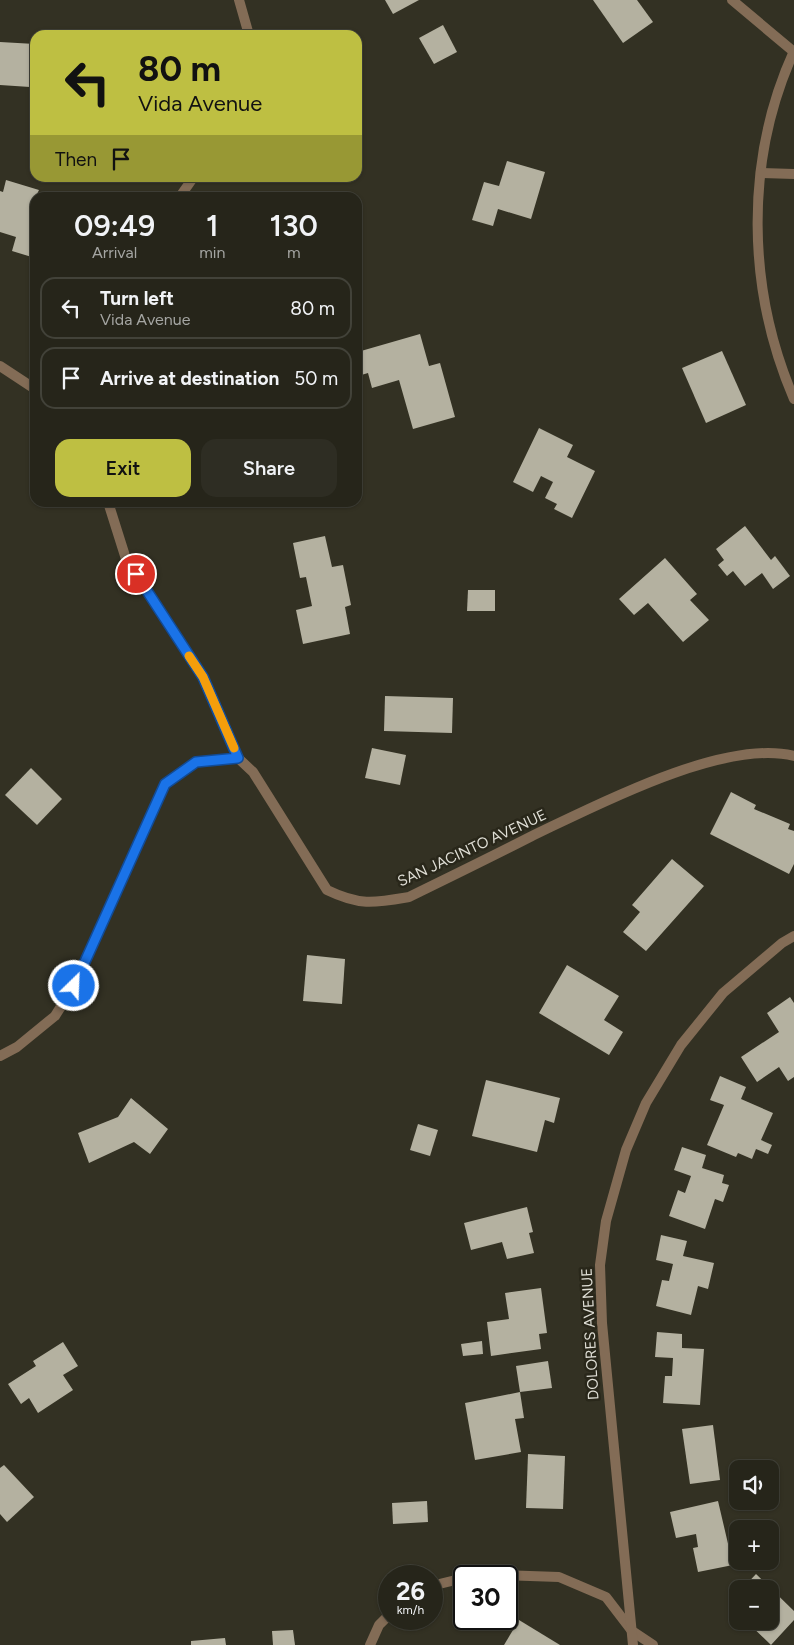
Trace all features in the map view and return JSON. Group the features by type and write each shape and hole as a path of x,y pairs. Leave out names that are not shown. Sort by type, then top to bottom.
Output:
{"street":[{"path":"238,0 248,30"},
{"path":"732,0 794,52 769,120 757,225 760,280 768,327 779,366 794,399"},
{"path":"762,173 794,174"},
{"path":"0,366 30,386"},
{"path":"0,1056 17,1047 55,1016 69,994 165,784 196,762 238,758 203,677 126,559 110,507"},
{"name":"SAN JACINTO AVENUE","path":"238,758 253,772 327,890 347,900 373,903 409,897 624,791 719,760 757,753 794,756"},
{"name":"DOLORES AVENUE","path":"633,1645 602,1323 600,1265 606,1221 626,1150 646,1103 681,1045 723,993 782,943 794,936"},
{"path":"518,1576 559,1577 606,1597 632,1631 653,1645"},
{"path":"370,1645 378,1629"}],"building":[{"path":"385,0 419,0 393,14"},
{"path":"593,0 637,0 653,22 623,43"},
{"path":"443,25 457,52 434,64 419,38"},
{"path":"0,42 30,44 30,87 0,85"},
{"path":"507,161 545,172 531,219 498,209 493,226 472,220 484,182 499,186"},
{"path":"6,180 39,190 38,192 30,192 30,256 12,251 16,237 0,232 0,191 3,192"},
{"path":"420,334 429,366 440,363 455,417 413,429 399,380 372,388 368,373 362,375 362,351"},
{"path":"722,351 746,405 706,423 682,368"},
{"path":"539,428 573,445 567,457 595,471 572,518 554,509 557,504 545,498 553,482 541,476 533,492 513,482"},
{"path":"745,526 771,560 775,556 790,576 773,589 762,573 745,586 733,571 727,576 718,565 724,560 716,549"},
{"path":"325,536 332,567 343,565 351,605 345,607 350,634 303,644 296,610 312,606 306,577 300,578 293,543"},
{"path":"665,558 697,594 690,600 709,620 683,642 648,603 634,615 619,599"},
{"path":"468,590 495,590 495,611 467,611"},
{"path":"385,696 453,698 452,733 384,731"},
{"path":"372,748 406,755 400,785 365,778"},
{"path":"31,768 62,799 37,825 5,795"},
{"path":"731,792 756,805 754,809 790,824 788,829 794,831 794,864 789,874 710,834"},
{"path":"672,859 704,886 646,951 623,932 640,912 632,905"},
{"path":"307,955 345,959 342,1004 303,1001"},
{"path":"567,965 619,996 604,1020 623,1032 609,1055 539,1013"},
{"path":"790,997 794,1003 794,1077 788,1081 779,1067 757,1082 741,1057 779,1032 767,1013"},
{"path":"720,1076 746,1087 741,1099 773,1113 761,1140 772,1145 768,1154 756,1149 752,1159 738,1153 736,1157 707,1145 724,1105 710,1100"},
{"path":"486,1080 560,1098 554,1123 545,1120 537,1152 472,1136"},
{"path":"131,1098 168,1129 150,1154 134,1142 89,1163 78,1133 118,1117"},
{"path":"418,1124 438,1130 430,1156 410,1150"},
{"path":"682,1147 706,1155 702,1168 724,1175 722,1183 729,1185 723,1202 715,1199 705,1229 669,1216 678,1190 685,1193 691,1176 674,1170"},
{"path":"527,1207 533,1232 529,1233 534,1253 507,1259 502,1242 471,1250 464,1223"},
{"path":"661,1235 687,1241 683,1256 714,1263 708,1289 698,1286 691,1315 656,1306 662,1280 669,1281 673,1264 656,1260"},
{"path":"541,1288 547,1333 539,1334 541,1349 491,1356 487,1322 509,1319 505,1293"},
{"path":"657,1332 682,1334 682,1348 704,1349 700,1405 663,1403 665,1376 672,1376 673,1358 655,1357"},
{"path":"482,1341 483,1354 463,1356 461,1344"},
{"path":"63,1342 78,1366 63,1375 73,1390 38,1413 29,1398 21,1404 8,1384 36,1366 33,1361"},
{"path":"548,1361 552,1388 520,1392 516,1366"},
{"path":"520,1392 524,1418 515,1419 521,1452 475,1460 465,1403"},
{"path":"713,1425 720,1480 690,1484 682,1429"},
{"path":"528,1454 565,1456 563,1509 526,1508"},
{"path":"4,1465 34,1497 7,1522 0,1514 0,1468"},
{"path":"427,1501 428,1522 393,1524 392,1503"},
{"path":"718,1501 729,1548 729,1566 698,1572 693,1548 698,1547 696,1534 676,1538 670,1512"},
{"path":"756,1574 762,1580 750,1580"},
{"path":"779,1596 794,1611 794,1620 771,1645 755,1630 779,1630"},
{"path":"519,1620 560,1645 504,1645 513,1630 518,1630"},
{"path":"293,1630 295,1645 273,1645 272,1631"},
{"path":"225,1638 226,1645 191,1645 191,1641"}],"slow traffic":[{"path":"189,656 203,677 234,748"}],"route":[{"path":"74,986 165,784 196,762 238,758 203,677 136,574"}]}
